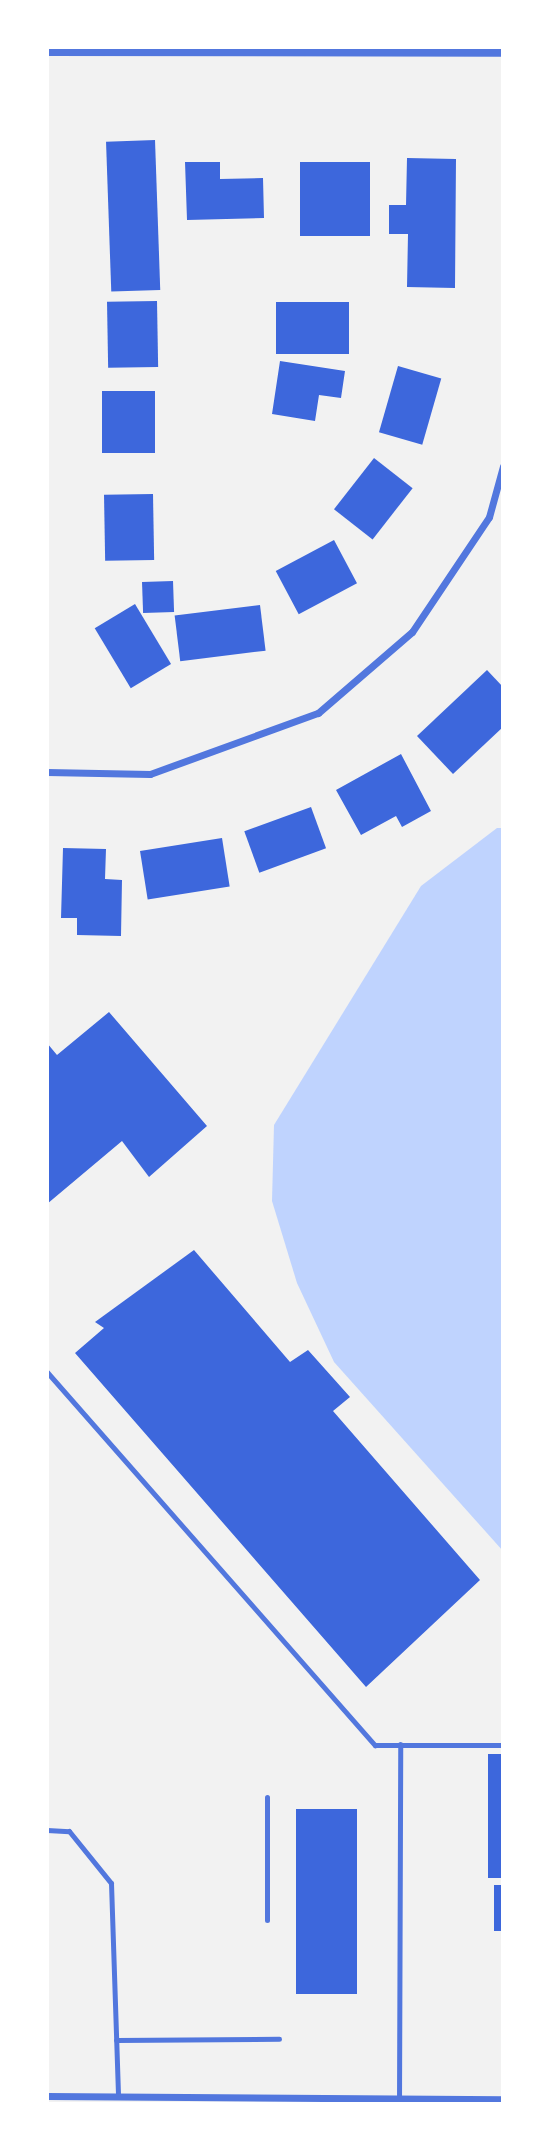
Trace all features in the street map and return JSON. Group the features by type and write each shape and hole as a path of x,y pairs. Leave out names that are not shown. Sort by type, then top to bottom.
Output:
{"street":[{"path":"47,50 503,51"},
{"path":"47,772 150,774 318,713 412,632 489,517 503,466"},
{"path":"47,2096 399,2101 503,2099"}],"lane":[{"path":"47,1372 375,1745 503,1745"},
{"path":"399,2101 400,1744"},
{"path":"267,1797 267,1920"},
{"path":"47,1830 69,1831 111,1883 118,2097"},
{"path":"116,2040 279,2039"}],"water":[{"path":"497,828 503,828 503,1551 334,1362 297,1283 272,1201 274,1125 421,886"}],"building":[{"path":"155,140 160,290 111,292 106,142"},
{"path":"407,158 456,159 455,288 407,287 408,234 389,234 389,205 406,205"},
{"path":"185,162 220,162 220,179 263,178 264,218 187,220"},
{"path":"300,162 370,162 370,236 300,236"},
{"path":"157,301 158,367 108,368 107,302"},
{"path":"276,302 349,302 349,354 276,354"},
{"path":"280,361 345,371 341,398 319,395 315,421 272,414"},
{"path":"398,366 441,378 422,445 379,432"},
{"path":"102,391 155,391 155,453 102,453"},
{"path":"374,458 413,488 373,539 334,509"},
{"path":"153,494 154,560 105,561 104,495"},
{"path":"334,540 357,583 299,614 276,571"},
{"path":"173,581 174,612 143,613 142,582"},
{"path":"135,604 171,664 131,688 95,628"},
{"path":"260,605 266,651 180,661 175,615"},
{"path":"487,670 503,687 503,727 453,774 417,736"},
{"path":"401,754 431,811 402,827 396,816 361,835 336,790"},
{"path":"311,807 326,848 259,873 244,831"},
{"path":"222,838 230,886 148,899 140,851"},
{"path":"63,848 106,849 105,879 122,880 121,936 77,935 77,918 61,918"},
{"path":"109,1012 207,1126 149,1177 122,1141 47,1204 47,1043 57,1055"},
{"path":"194,1250 290,1362 308,1350 350,1397 333,1411 480,1580 366,1687 75,1353 104,1328 95,1322"},
{"path":"488,1754 503,1754 503,1878 488,1878"},
{"path":"296,1809 357,1809 357,1994 296,1994"},
{"path":"494,1885 503,1885 503,1931 494,1931"}]}
